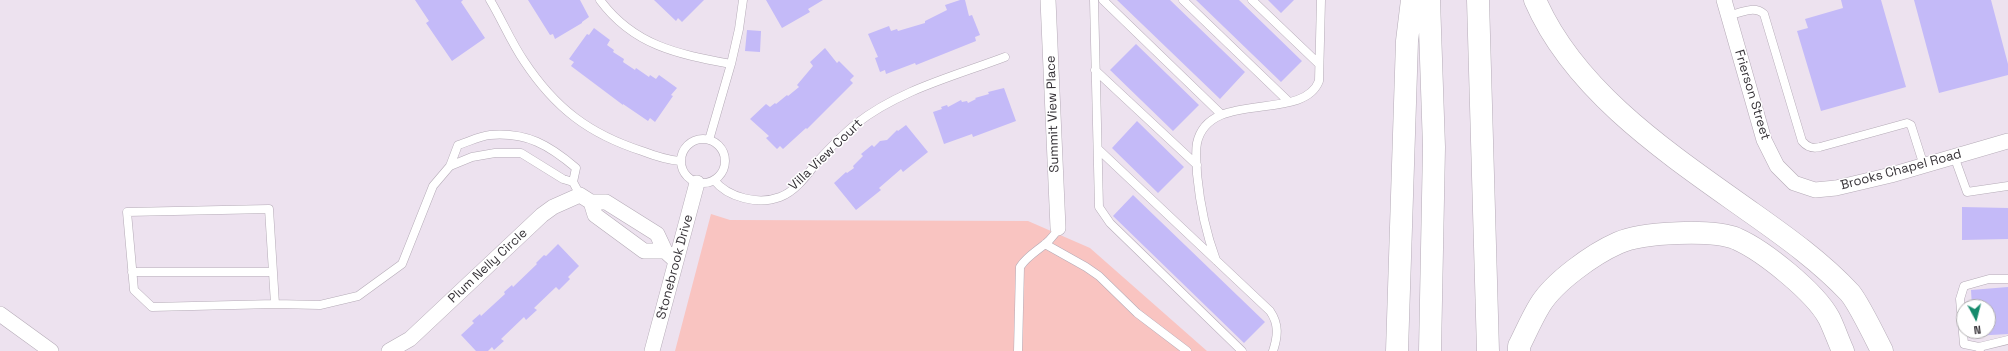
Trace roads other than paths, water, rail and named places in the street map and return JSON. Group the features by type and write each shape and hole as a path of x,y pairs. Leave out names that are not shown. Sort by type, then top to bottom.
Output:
{"highway":[{"path":"1397,351 1407,41 1412,0"},
{"path":"1429,0 1434,147 1430,351"},
{"path":"1478,0 1484,254 1488,351"},
{"path":"1535,0 1540,12 1570,58 1606,100 1671,155 1801,248 1851,294 1882,351"},
{"path":"1518,351 1540,304 1562,281 1585,262 1618,243 1656,234 1699,233 1737,239 1771,261 1802,285 1828,317 1843,351"}],"street":[{"name":"Summit View Place","path":"1048,0 1058,228"},
{"name":"Frierson Street","path":"1724,0 1764,140 1777,166 1794,183"},
{"name":"Brooks Chapel Road","path":"1794,183 1811,189 1836,188 1924,166 2008,141"},
{"name":"Stonebrook Drive","path":"652,351 697,183"},
{"path":"582,193 595,215 644,251 665,251"},
{"path":"582,193 606,202 657,234 665,251 676,261"},
{"name":"Plum Nelly Circle","path":"389,351 410,339 542,215 553,206 582,193"},
{"path":"0,314 51,351"}],"lane":[{"path":"490,0 523,61 544,89 581,123 615,143 669,160 680,161"},
{"path":"600,0 610,14 643,40 680,54 731,64"},
{"path":"709,140 731,64 739,29 743,0"},
{"path":"1094,0 1099,207 1110,222 1242,351"},
{"path":"1103,0 1221,114"},
{"path":"1183,0 1288,101"},
{"path":"1252,0 1319,64"},
{"path":"1216,260 1202,218 1196,152 1199,137 1208,123 1221,114 1305,97 1312,92 1319,81 1321,0"},
{"path":"1728,16 1755,9 1764,14 1802,141 1806,146 1813,148 1820,147 1907,123 1910,125 1924,166"},
{"name":"Villa View Court","path":"714,180 720,188 753,200 780,197 791,191 842,137 881,106 900,97 1005,57"},
{"path":"1096,70 1197,165"},
{"path":"275,304 269,209 127,212 134,290 152,307 275,304 320,305 358,296 402,264 433,186 450,166 458,145 490,135 526,136 559,154 576,168 582,193"},
{"path":"697,139 709,140 719,145 725,158 723,172 714,180 704,183 697,183 685,175 680,161 685,148 690,142 697,139"},
{"path":"1098,149 1270,311 1276,320 1278,329 1273,351"},
{"path":"450,166 472,157 495,153 521,153 563,179 582,193"},
{"path":"1954,156 1967,192 2008,186"},
{"path":"1018,351 1020,267 1026,257 1053,238 1058,228"},
{"path":"1045,244 1099,276 1137,312 1187,351"},
{"path":"132,272 273,272"},
{"path":"2008,279 1989,279 1964,286 1960,300 1964,344 1980,349 2008,340"}]}
